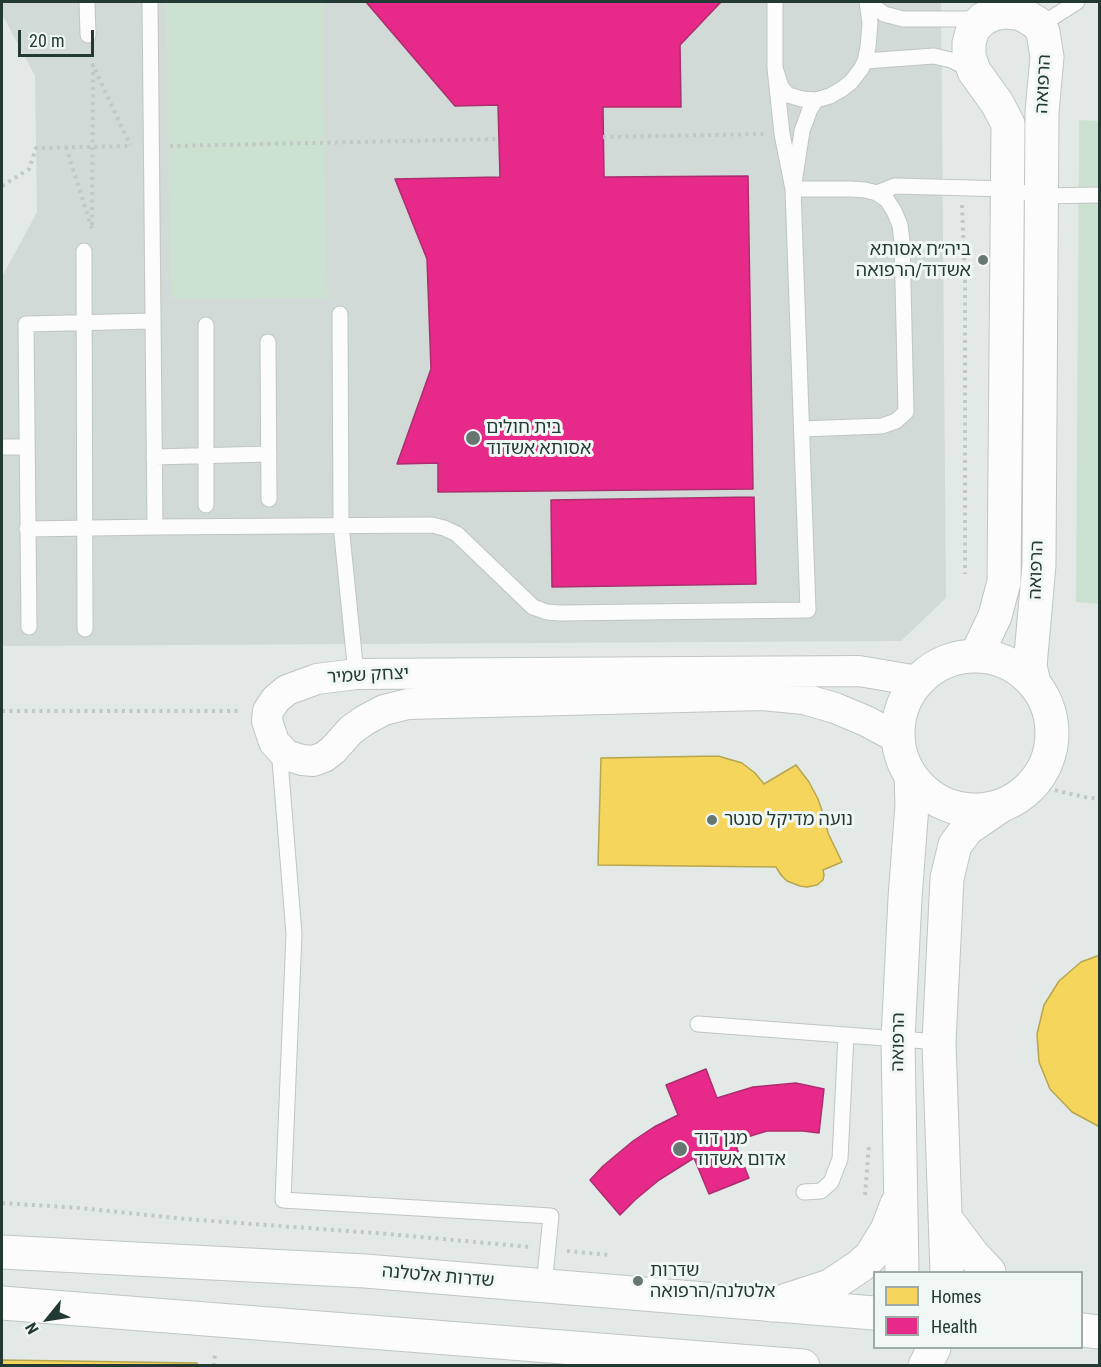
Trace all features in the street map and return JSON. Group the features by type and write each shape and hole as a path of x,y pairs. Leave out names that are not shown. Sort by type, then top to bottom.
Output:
{"street":[{"path":"984,19 1004,12 1019,13 1027,16 1039,26"},
{"name":"הרפואה","path":"976,656 995,616 1004,582 1008,124 997,103 974,71 969,56 969,42 974,29 984,19"},
{"name":"הרפואה","path":"1034,683 1030,666 1039,565 1042,112 1047,57 1043,33 1039,26"},
{"path":"947,1271 939,1042 947,878 955,845 967,829 999,807 1017,799 1033,785 1046,765 1052,742 1052,726 1043,696 1034,683 1017,668 998,659 976,656 954,658 934,667 918,681 906,698 899,718 898,738 902,758 911,776 928,794 950,806 974,811 999,807"},
{"name":"יצחק שמיר","path":"268,711 276,699 287,690 317,679 356,674 859,670 918,681"},
{"name":"יצחק שמיר","path":"279,748 286,755 313,761 333,750 351,730 365,720 384,710 408,704 762,695 804,699 835,708 898,738"},
{"path":"268,711 267,721 274,742 279,748"},
{"name":"הרפואה","path":"902,1271 898,1039 912,805 911,776"},
{"path":"771,1305 830,1286 860,1266 871,1256 887,1230 901,1194"},
{"path":"945,1218 973,1256 988,1271"},
{"name":"שדרות אלטלנה","path":"6,1250 365,1270 873,1313"},
{"path":"2,1303 803,1365"},
{"path":"913,1349 917,1365"},
{"path":"925,1365 933,1349"}],"lane":[{"path":"87,2 88,35"},
{"path":"150,2 155,527"},
{"path":"775,2 776,68 782,134 794,189"},
{"path":"776,68 781,87 788,95 816,100 842,89 851,82 865,61 870,23 868,2"},
{"path":"868,2 884,14 903,19 984,19"},
{"path":"1039,26 1077,2"},
{"path":"865,61 934,56 951,60 974,71"},
{"path":"27,529 432,525 457,534 533,607 547,612 808,610 794,189 802,131 816,100"},
{"path":"877,193 895,186 1007,189 1041,196 1100,195"},
{"path":"794,189 850,189 877,193 887,200 894,211 900,225 902,242 906,412 896,421 882,426 802,429"},
{"path":"84,251 86,629"},
{"path":"340,314 341,525 356,674"},
{"path":"29,627 26,324 153,321"},
{"path":"206,325 206,505"},
{"path":"268,342 269,499"},
{"path":"2,447 27,447"},
{"path":"154,458 269,454"},
{"path":"279,748 294,934 283,1200 551,1216 544,1286"},
{"path":"698,1024 939,1042"},
{"path":"804,1192 821,1191 831,1182 840,1159 846,1035"}],"path":[{"path":"66,147 92,229 93,65 130,146"},
{"path":"603,137 782,134"},
{"path":"2,186 29,169 36,148 499,139"},
{"path":"961,188 965,280 965,574"},
{"path":"2,711 268,711"},
{"path":"1033,785 1084,797 1100,798"},
{"path":"2,1203 388,1234 609,1255"},
{"path":"214,1365 215,1351"}],"shaded area":[{"name":"בית חולים אסותא אשדוד","path":"2,2 941,2 946,598 901,641 2,646 2,277 37,212 35,76 2,14"}],"green space":[{"path":"166,2 323,2 327,298 171,299"},
{"path":"1079,120 1099,121 1099,604 1076,602"}],"building: Homes":[{"name":"נועה מדיקל סנטר","path":"718,756 742,763 764,784 796,765 818,799 828,833 842,862 823,870 823,880 817,885 807,887 787,881 776,867 598,865 601,758"},
{"path":"1100,955 1100,1127 1072,1112 1050,1089 1039,1062 1037,1034 1044,1005 1059,981 1081,962"},
{"path":"2,1360 197,1363 197,1366 2,1366"}],"building: Health":[{"path":"366,2 721,2 680,45 681,107 603,107 604,177 748,176 753,489 438,492 438,463 397,464 431,369 427,259 395,179 500,177 498,105 455,106"},
{"path":"754,497 756,584 552,587 551,500"},
{"name":"מגן דוד אדום אשדוד","path":"706,1069 717,1098 753,1087 796,1083 824,1089 819,1133 767,1131 734,1141 749,1178 709,1194 694,1158 659,1180 620,1215 590,1180 633,1141 678,1115 666,1085"}],"place":[{"name":"ביה״ח אסותא אשדוד/הרפואה","path":"983,260"},
{"name":"בית חולים אסותא אשדוד","path":"473,438"},
{"name":"נועה מדיקל סנטר","path":"712,820"},
{"name":"מגן דוד אדום אשדוד","path":"680,1149"},
{"name":"שדרות אלטלנה/הרפואה","path":"638,1281"}]}
